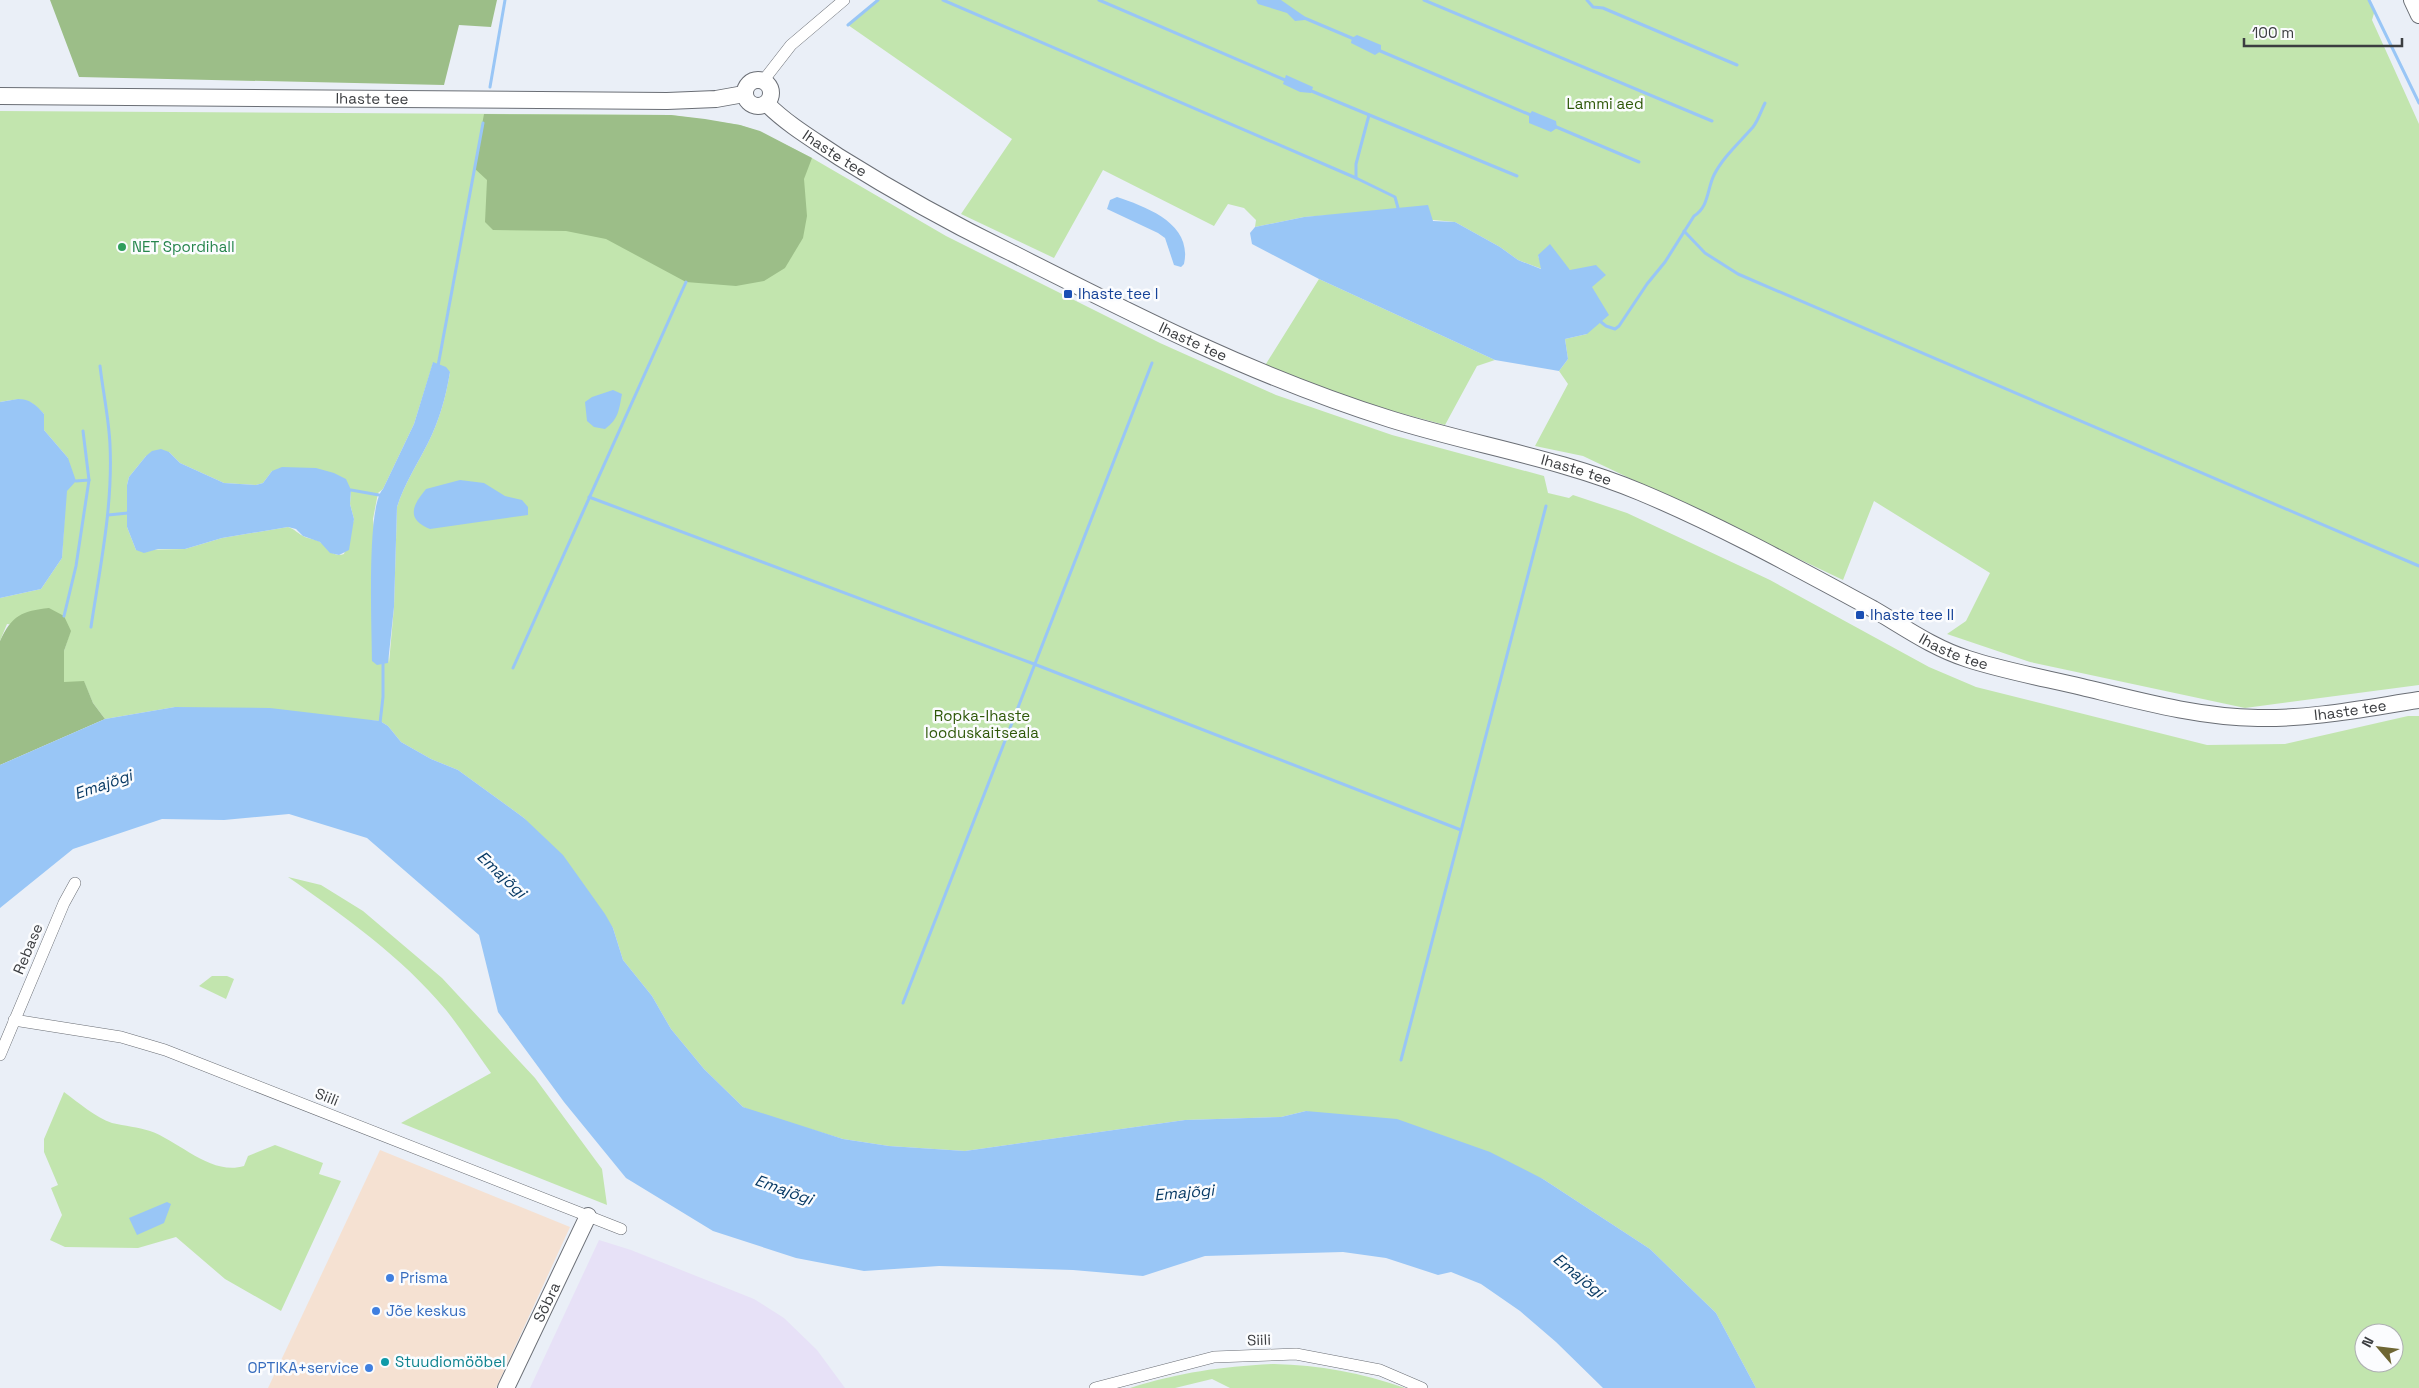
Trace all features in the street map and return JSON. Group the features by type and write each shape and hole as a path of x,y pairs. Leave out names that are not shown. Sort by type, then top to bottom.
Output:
{"street":[{"path":"764,81 772,91 767,104 755,107 748,102 744,94 750,82 764,81 792,45 844,0"},
{"path":"2412,0 2419,15"},
{"name":"Ihaste tee","path":"0,96 666,101 716,99 744,94"},
{"name":"Ihaste tee","path":"767,104 791,126 896,193 952,224 1178,336 1282,382 1331,400 1405,424 1566,465 1645,494 1768,554 1870,608 1924,640 1967,659 2178,710 2229,717 2308,716 2419,700"},
{"name":"Rebase","path":"0,1055 64,902 75,883"},
{"name":"Siili","path":"14,1020 122,1037 165,1050 621,1229"},
{"name":"Sõbra","path":"506,1388 588,1216"},
{"name":"Siili","path":"1095,1388 1214,1357 1296,1354 1380,1370 1422,1388"}],"shaded area":[{"path":"380,1150 570,1227 496,1388 268,1388"},
{"path":"599,1240 631,1250 754,1299 784,1318 817,1350 845,1388 530,1388"}],"green space":[{"path":"50,0 497,0 491,27 459,25 444,85 79,77"},
{"name":"Lammi aed","path":"878,0 2369,0 2375,10 2372,20 2419,124 2419,685 2245,708 2030,662 1947,634 1966,621 1990,573 1874,501 1843,580 1583,456 1535,446 1568,384 1559,371 1568,359 1565,339 1587,334 1570,270 1538,255 1542,269 1518,260 1500,247 1455,222 1359,213 1304,217 1255,227 1256,220 1244,208 1228,204 1214,226 1103,170 1054,258 961,214 1012,139 848,25"},
{"name":"Ropka-Ihaste looduskaitseala","path":"0,111 671,115 740,125 760,132 812,158 946,236 1160,343 1276,395 1392,435 1544,476 1548,493 1569,498 1573,495 1627,513 1770,580 1929,667 1976,687 2207,745 2285,744 2408,716 2419,716 2419,1388 1756,1388 1716,1313 1650,1249 1543,1179 1306,1111 1281,1117 1185,1120 965,1151 889,1146 843,1139 757,1113 743,1107 704,1069 671,1029 652,996 623,960 613,928 524,818 458,770 431,759 401,742 388,726 380,721 175,707 105,719 93,703 84,682 64,682 64,651 70,632 7,624 0,641 0,598 41,589 62,558 68,458 44,430 44,414 29,402 14,400 0,402","holes":["433,363 450,372 436,426 407,482 397,507 394,607 389,663 373,519 378,493 383,489 414,424","169,452 180,463 224,483 256,485 263,483 272,471 351,490 350,504 354,519 344,554 336,555 318,541 305,537 288,527 222,538 185,549 136,550 127,527 127,485 129,477 146,456"]},
{"path":"484,114 671,115 740,125 760,131 812,158 804,179 807,216 803,238 785,268 764,281 736,286 686,282 606,239 566,231 493,230 485,222 487,180 474,168"},
{"path":"1319,279 1495,360 1477,366 1445,425 1366,404 1264,367"},
{"path":"49,608 64,616 71,631 64,651 64,682 84,681 93,703 105,719 0,765 0,641 9,625 19,616"},
{"path":"288,877 321,885 363,911 442,978 535,1078 602,1169 607,1205 401,1123 491,1073 446,1010 411,972 372,938"},
{"path":"212,976 227,976 234,979 226,999 199,986"},
{"path":"64,1092 99,1117 112,1123 150,1131 207,1162 219,1166 232,1168 244,1166 248,1156 275,1145 323,1163 319,1174 341,1181 281,1311 225,1279 176,1237 138,1248 65,1247 50,1240 62,1215 51,1188 58,1185 44,1152 44,1139"},
{"path":"1274,1364 1340,1371 1373,1378 1405,1388 1230,1388 1212,1379 1175,1388 1130,1388 1201,1371"}],"water":[{"path":"1256,0 1281,0 1304,16 1305,20 1295,21 1287,13 1258,4"},
{"path":"1357,35 1381,45 1381,51 1375,55 1351,43 1352,38"},
{"path":"1286,75 1313,87 1311,93 1300,92 1283,84"},
{"path":"1532,111 1556,121 1557,128 1551,132 1529,123 1529,115"},
{"path":"1117,197 1154,212 1175,228 1182,238 1185,250 1184,264 1181,267 1174,265 1165,238 1107,209 1110,200"},
{"path":"1428,205 1433,221 1455,222 1500,247 1518,260 1541,269 1538,255 1550,244 1570,270 1596,265 1606,275 1592,287 1609,315 1587,334 1565,339 1568,359 1559,371 1495,360 1319,279 1252,244 1250,233 1255,227 1304,217"},
{"path":"433,362 446,367 450,372 442,409 436,426 407,482 397,507 394,607 388,663 377,665 372,661 371,570 374,519 378,500 414,424"},
{"path":"613,390 622,394 616,417 605,429 594,427 587,421 585,402 592,397"},
{"path":"18,399 32,403 44,414 44,430 68,458 76,481 67,491 62,558 41,589 0,598 0,402"},
{"path":"161,449 169,452 180,463 224,483 256,485 263,483 272,471 282,467 316,468 334,473 346,479 351,490 350,504 354,519 349,550 339,555 330,553 320,542 303,536 296,529 288,527 222,538 185,549 158,549 144,553 136,550 127,527 127,485 129,477 146,456 152,451"},
{"path":"460,480 484,483 505,496 522,500 528,507 528,515 430,529 417,521 414,516 415,506 426,489"},
{"name":"Emajõgi","path":"175,707 270,708 380,721 388,726 401,742 431,759 458,770 524,818 563,855 605,914 613,928 623,960 652,996 671,1029 704,1069 743,1107 843,1139 889,1146 965,1151 1185,1120 1281,1117 1306,1111 1397,1119 1490,1152 1543,1179 1650,1249 1716,1313 1756,1388 1603,1388 1556,1342 1520,1311 1481,1284 1451,1272 1438,1275 1386,1258 1343,1252 1205,1256 1143,1276 1073,1270 939,1266 864,1271 796,1258 713,1231 626,1178 564,1102 498,1012 479,935 367,838 289,814 224,820 162,819 73,849 0,908 0,765 105,719"},
{"path":"167,1202 171,1204 164,1223 137,1235 129,1218"}],"waterway":[{"path":"490,87 505,0"},
{"path":"848,25 878,0"},
{"path":"943,0 1356,178"},
{"path":"1099,0 1285,80"},
{"path":"1424,0 1712,121"},
{"path":"1587,0 1593,7 1603,8 1737,65"},
{"path":"2369,0 2419,103"},
{"path":"1302,17 1354,39"},
{"path":"1378,50 1533,116"},
{"path":"1309,90 1517,176"},
{"path":"1601,322 1615,329 1619,326 1647,284 1665,262 1694,216 1702,208 1718,168 1755,125 1765,103"},
{"path":"1369,115 1356,164 1356,178 1395,197 1398,208"},
{"path":"438,366 483,123"},
{"path":"1554,126 1639,162"},
{"path":"1684,231 1705,253 1738,274 2419,566"},
{"path":"513,668 686,282"},
{"path":"903,1003 1152,363"},
{"path":"91,627 110,491 110,445 100,366"},
{"path":"76,481 89,480 83,431"},
{"path":"64,616 76,566 89,480"},
{"path":"351,490 379,495"},
{"path":"589,497 1034,664 1461,830"},
{"path":"1401,1060 1546,506"},
{"path":"108,515 128,513"},
{"path":"380,723 383,697 383,662"}],"place":[{"name":"NET Spordihall","path":"122,247"},
{"name":"Ihaste tee I","path":"1068,294"},
{"name":"Ihaste tee II","path":"1860,615"},
{"name":"Prisma","path":"390,1278"},
{"name":"Jõe keskus","path":"376,1311"},
{"name":"Stuudiomööbel","path":"385,1362"},
{"name":"OPTIKA+service","path":"369,1368"}]}
